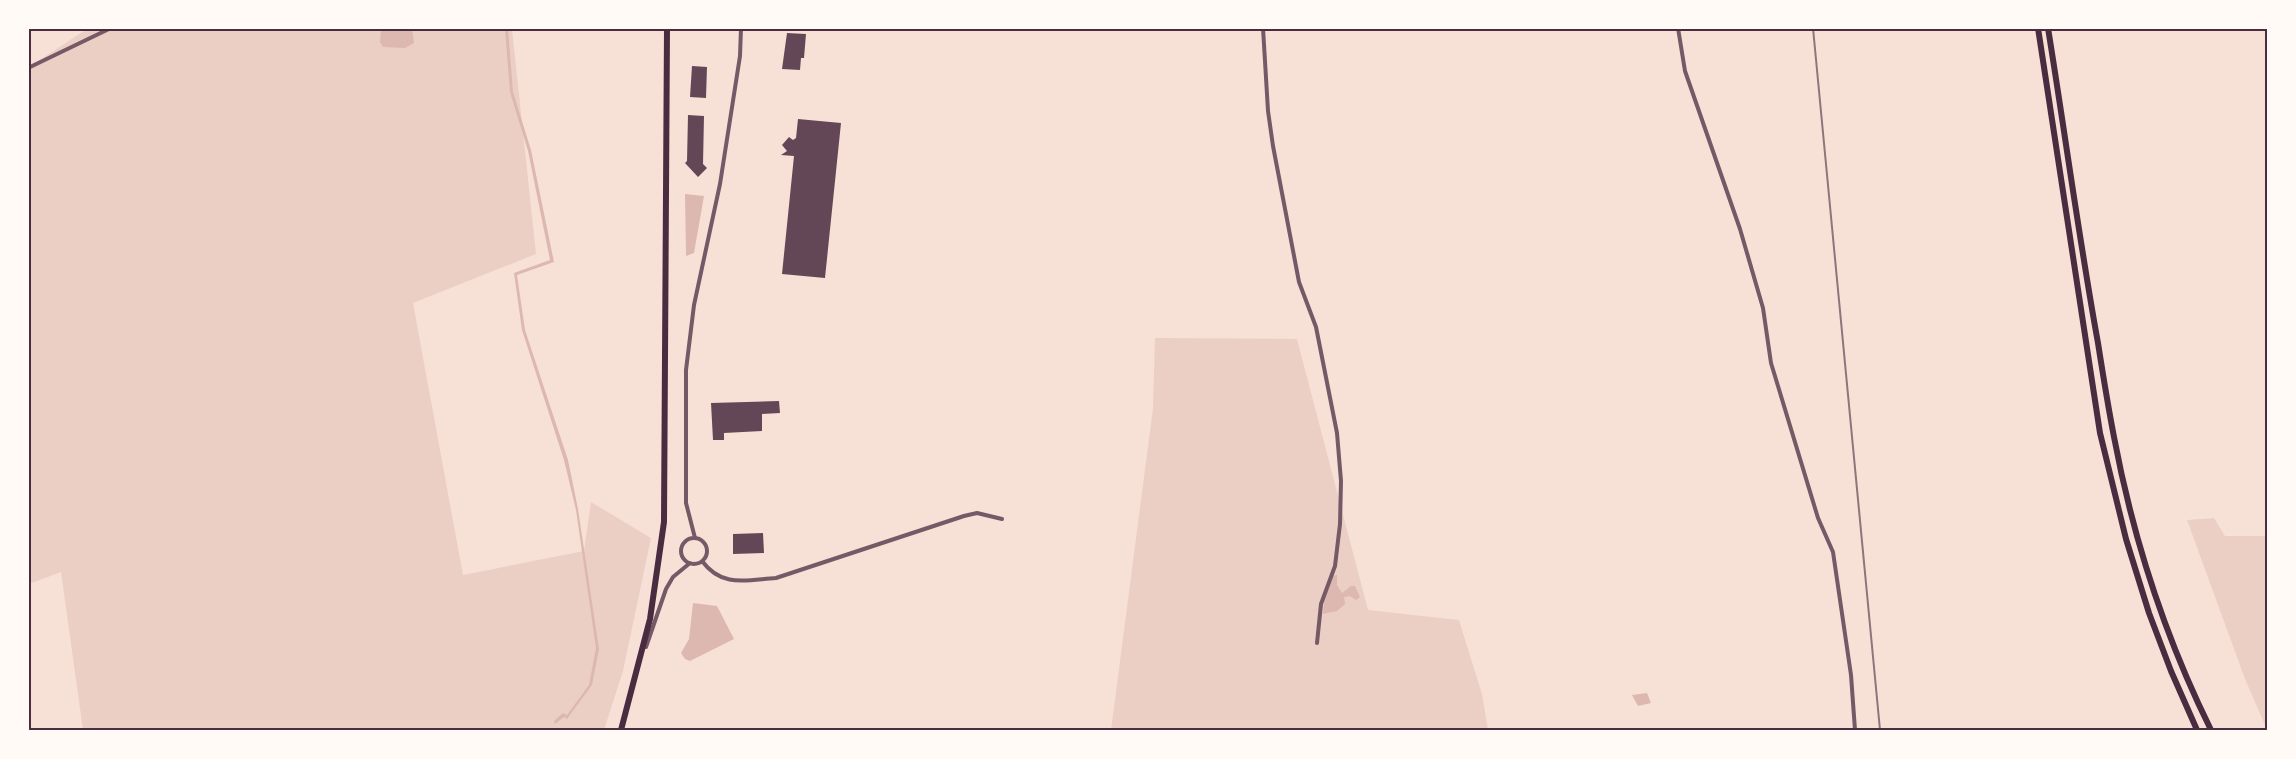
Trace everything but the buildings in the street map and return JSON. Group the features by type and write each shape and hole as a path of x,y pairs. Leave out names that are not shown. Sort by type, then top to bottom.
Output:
{"main road":[{"path":"621,730 641,658 657,578 664,522 667,28"},
{"path":"2037,28 2096,410 2114,494 2149,613 2170,671 2198,730"},
{"path":"2048,28 2084,264 2114,438 2126,493 2163,615 2211,730"}],"street":[{"path":"28,68 111,28"},
{"path":"695,538 686,503 687,370 694,305 720,184 740,56 741,28"},
{"path":"1263,28 1268,111 1273,146 1299,282 1316,327 1337,433 1341,481 1340,524 1335,566 1321,604 1317,643"},
{"path":"1678,28 1685,71 1740,229 1764,309 1774,373 1818,518 1833,552 1851,675 1855,730"},
{"path":"702,561 713,574 730,580 776,578 964,516 977,513 1002,519"},
{"path":"690,563 684,558 682,547 687,540 695,538 703,542 707,550 702,561"},
{"path":"641,658 666,589 673,578 690,563 702,561"}],"shaded area":[{"path":"87,29 512,29 536,254 413,303 463,575 584,551 591,502 651,538 623,671 604,730 83,730 61,572 29,584 29,67"},
{"path":"381,29 412,29 414,43 405,48 383,47 380,42"},
{"path":"505,29 508,29 513,92 531,150 554,262 517,275 525,330 568,460 578,509 599,649 592,685 567,719 564,717 555,724 554,721 563,713 567,715 589,685 596,648 576,510 564,460 522,330 514,273 550,260 528,151 510,92"},
{"path":"685,194 704,196 694,253 686,256"},
{"path":"1155,338 1297,339 1368,610 1459,620 1482,694 1488,730 1111,730 1153,408"},
{"path":"2214,518 2225,536 2267,536 2267,730 2245,679 2187,520"},
{"path":"1337,575 1337,585 1342,593 1351,586 1355,586 1360,597 1356,600 1350,596 1344,597 1345,604 1337,611 1323,614 1324,599 1332,576"},
{"path":"693,603 717,606 734,639 690,661 685,659 681,653 689,639"},
{"path":"1647,693 1651,703 1638,706 1632,695"}],"railway":[{"path":"1813,28 1880,730"}]}
